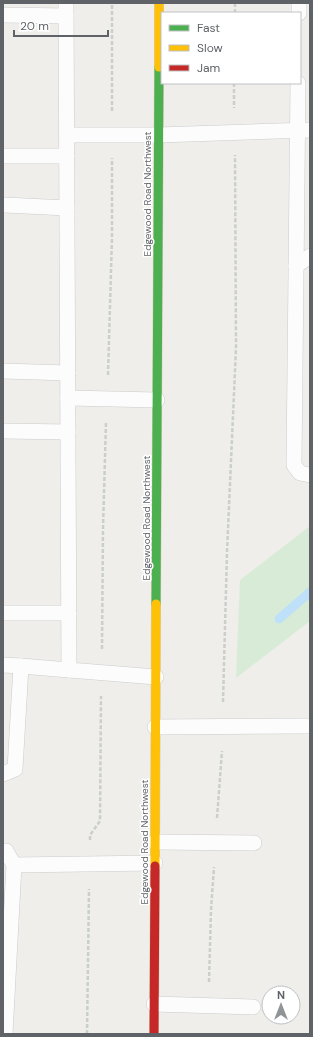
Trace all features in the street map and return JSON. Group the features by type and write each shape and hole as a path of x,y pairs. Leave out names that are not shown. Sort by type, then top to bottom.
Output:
{"main road":[{"name":"Edgewood Road Northwest","path":"154,1034 159,3"}],"lane":[{"path":"3,15 66,9 69,670"},
{"path":"298,84 304,130 296,266 294,465 300,473 310,475"},
{"path":"67,135 158,135 304,130"},
{"path":"3,156 67,156"},
{"path":"5,205 67,208"},
{"path":"296,266 310,256"},
{"path":"3,372 68,373"},
{"path":"68,398 157,400"},
{"path":"3,431 68,432"},
{"path":"3,613 69,613"},
{"path":"3,665 156,677"},
{"path":"3,774 15,769 21,666"},
{"path":"155,727 310,726"},
{"path":"155,842 254,843"},
{"path":"3,851 6,851 14,865 5,1034"},
{"path":"14,865 155,863"},
{"path":"154,1004 253,1007"}],"path":[{"path":"87,1034 90,835 100,821 103,529 112,237 112,3"},
{"path":"208,1006 211,910 223,726 227,552 236,348 234,84"}],"green space":[{"path":"310,526 310,621 236,678 240,580"}],"waterway":[{"path":"279,619 310,592"}],"traffic: fast":[{"path":"156,604 159,67"}],"traffic: slow":[{"path":"159,3 159,67"},
{"path":"155,866 156,604"}],"traffic: jam":[{"path":"154,1034 155,866"}]}
